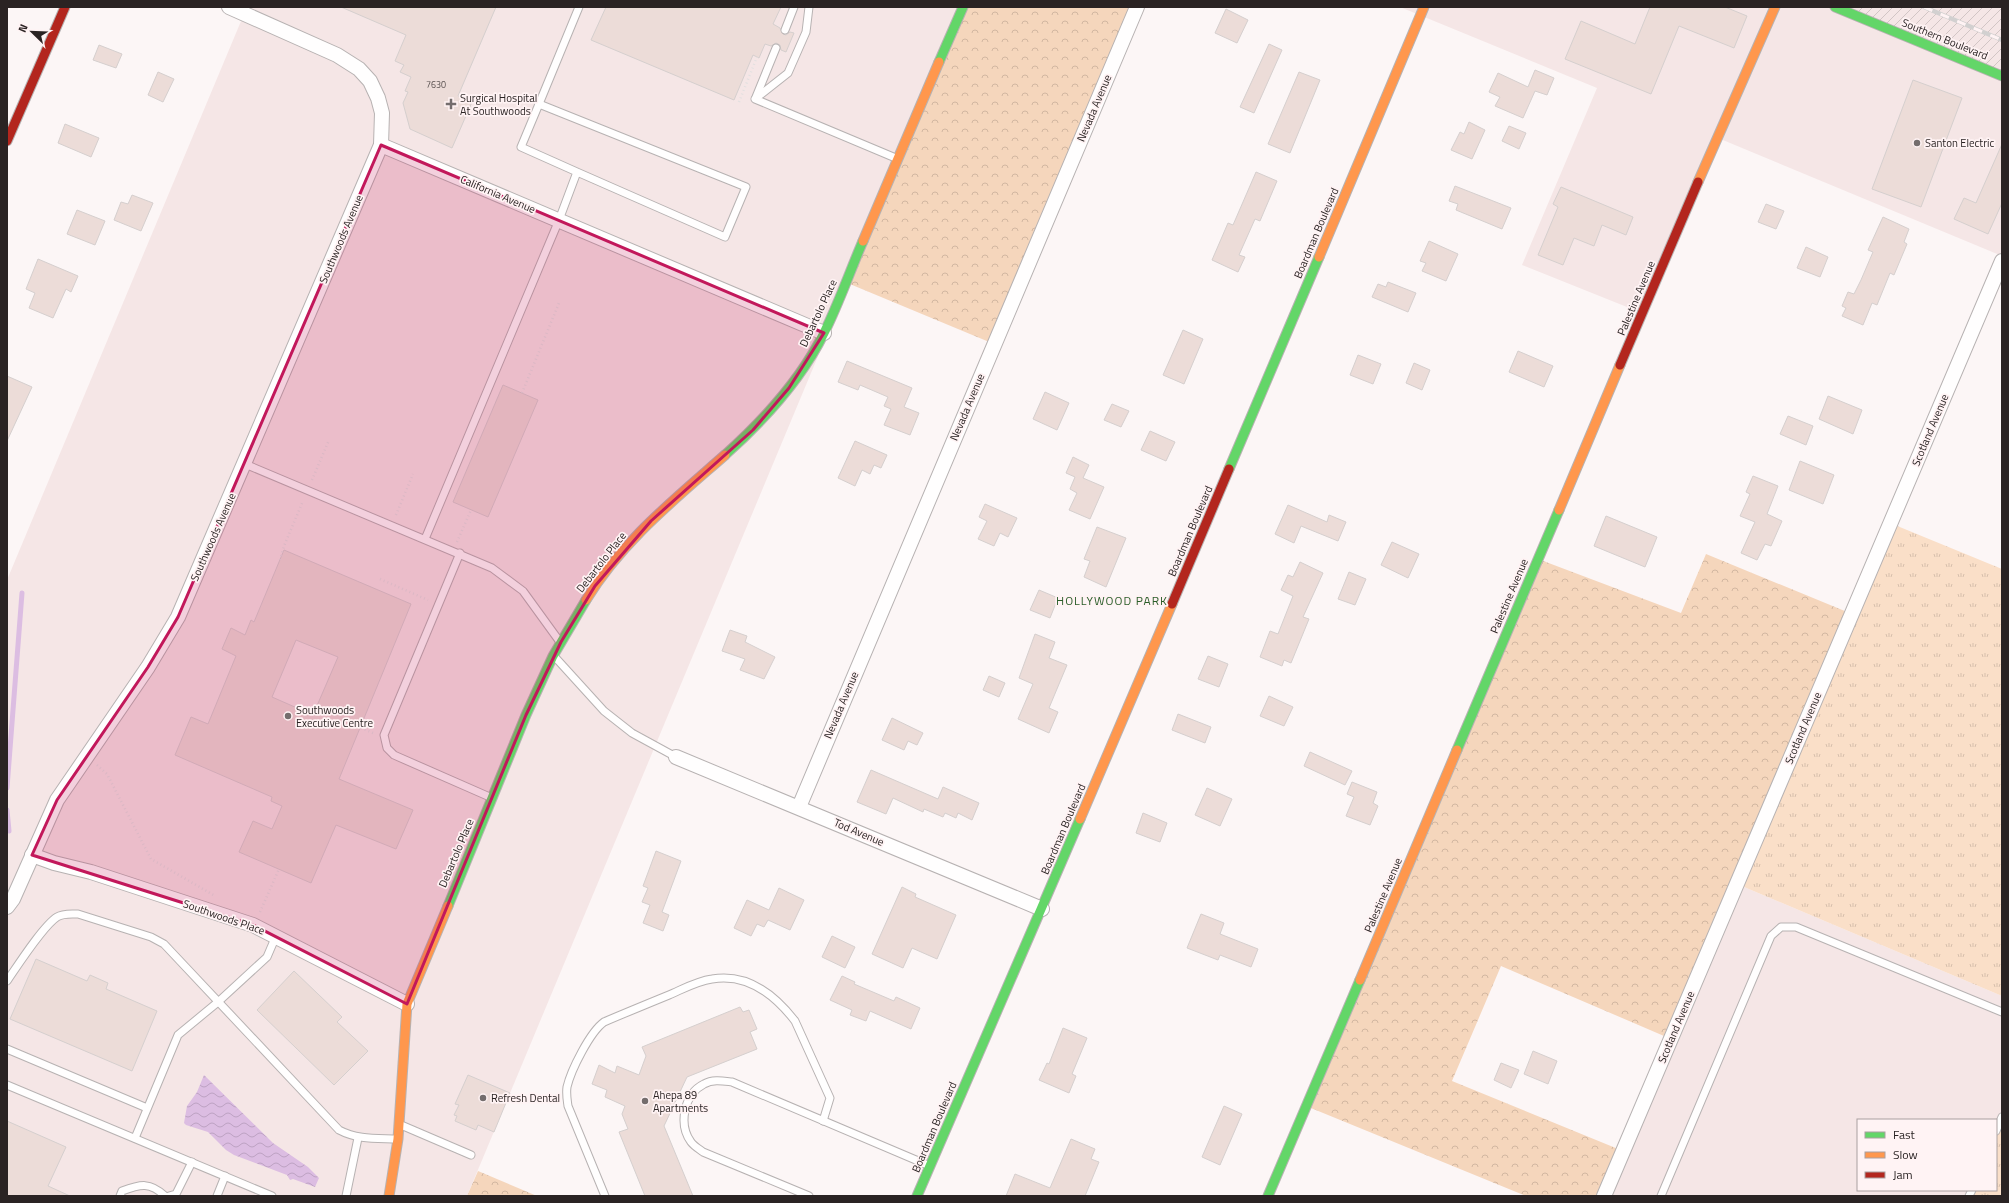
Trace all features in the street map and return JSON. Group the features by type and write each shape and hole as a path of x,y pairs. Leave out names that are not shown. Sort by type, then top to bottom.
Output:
{"street":[{"path":"7,141 65,7"},
{"path":"229,7 246,10 337,55 359,69 370,81 378,98 382,113 381,145"},
{"name":"Debartolo Place","path":"389,1196 398,1139 406,1004 526,715 553,656 595,586 629,544 651,521 753,430 789,388 807,363 824,333 963,7"},
{"name":"Nevada Avenue","path":"799,807 1137,7"},
{"name":"Boardman Boulevard","path":"917,1196 1042,909 1424,7"},
{"name":"Palestine Avenue","path":"1268,1196 1667,255 1775,7"},
{"name":"Southern Boulevard","path":"1835,7 2002,76"},
{"name":"California Avenue","path":"381,145 824,333"},
{"name":"Southwoods Avenue","path":"7,908 13,899 57,800 148,667 178,617 381,145"},
{"name":"Scotland Avenue","path":"1604,1196 2002,261"},
{"name":"Tod Avenue","path":"676,757 1042,909"},
{"name":"Southwoods Place","path":"32,855 54,864 91,872 253,925 406,1004"}],"lane":[{"path":"539,104 746,187 725,237 521,147 579,7"},
{"path":"784,30 794,7"},
{"path":"755,99 788,73 806,32 809,7"},
{"path":"755,99 776,48"},
{"path":"755,99 898,159"},
{"path":"425,539 559,220 577,172"},
{"path":"245,464 492,568 524,591 561,642"},
{"path":"460,554 384,734 387,748 394,755 492,798"},
{"path":"553,656 604,711 632,733 676,757"},
{"path":"7,981 49,924 58,916 67,913 78,914 151,937 164,944 339,1130 350,1136 358,1138 398,1139"},
{"path":"1660,1196 1771,936 1781,927 1796,927 2002,1012"},
{"path":"134,1138 178,1035 218,1002 267,956 276,936"},
{"path":"605,1196 568,1106 566,1096 567,1086 591,1035 597,1027 604,1022 696,984 712,979 727,978 745,981 768,993 788,1012 795,1021 830,1098 823,1121"},
{"path":"7,1049 148,1108"},
{"path":"809,1196 703,1152 697,1147 692,1142 685,1130 684,1116 686,1105 693,1093 704,1084 716,1081 732,1082 930,1166"},
{"path":"7,1085 272,1196"},
{"path":"1997,1130 2002,1117"},
{"path":"399,1124 471,1155"},
{"path":"346,1196 358,1138"},
{"path":"169,1196 176,1194 192,1162"},
{"path":"217,1196 225,1176"},
{"path":"120,1196 122,1191 137,1185 155,1187 165,1196"},
{"path":"787,1196 790,1188"}],"path":[{"path":"739,102 757,57"},
{"path":"522,393 559,303"},
{"path":"391,525 413,474"},
{"path":"380,579 430,601"},
{"path":"103,769 151,859 217,898"},
{"path":"263,908 279,869"},
{"path":"254,909 267,915"}],"highlighted area":[{"path":"381,145 824,333 789,388 753,430 651,521 595,586 561,642 526,715 407,1004 253,925 32,855 57,800 148,667 178,617"}],"shaded area":[{"path":"229,7 964,7 467,1196 7,1196 7,580 244,14"},
{"path":"1400,7 1835,7 2002,76 2002,256 1718,138 1642,313 1522,265 1597,88"},
{"path":"1839,7 2002,7 2002,76"},
{"path":"1737,884 2002,996 2002,1117 1997,1129 1997,1119 1857,1119 1857,1191 1972,1191 1969,1196 1604,1196"}],"green space":[{"path":"963,7 1137,7 994,344 845,282"},
{"path":"1890,523 2002,569 2002,996 1737,884"},
{"path":"1706,554 1852,614 1671,1039 1501,966 1452,1081 1623,1151 1604,1196 1526,1196 1306,1106 1538,559 1681,613"},
{"path":"2002,1117 2002,1196 1969,1196 1972,1191 1997,1191 1997,1129"},
{"path":"478,1171 537,1196 467,1196"}],"water":[{"path":"204,1075 273,1143 308,1167 319,1178 315,1187 293,1179 290,1180 287,1175 234,1155 226,1150 208,1132 184,1123 187,1106 197,1092"}],"building":[{"path":"341,7 496,7 458,96 472,102 452,148 410,129 403,103 408,92 405,91 411,77 400,72 404,65 395,61 406,35"},
{"path":"606,7 781,7 773,24 780,28 783,34 786,35 790,32 794,33 786,52 781,50 780,45 776,43 771,46 765,44 759,58 753,55 734,100 591,40"},
{"path":"1650,7 1725,7 1747,16 1734,48 1679,26 1651,94 1565,59 1581,21 1635,44"},
{"path":"1226,9 1248,20 1237,43 1215,33"},
{"path":"1269,44 1282,50 1254,113 1240,107"},
{"path":"99,45 122,54 116,68 93,60"},
{"path":"1535,70 1554,78 1547,95 1535,91 1523,118 1495,106 1500,97 1489,92 1498,73 1528,87"},
{"path":"158,72 174,79 163,102 148,95"},
{"path":"1299,72 1320,80 1290,153 1268,144"},
{"name":"Santon Electric","path":"1913,80 1962,98 1921,207 1872,189"},
{"path":"1469,122 1485,130 1472,159 1451,150 1460,132 1464,134"},
{"path":"65,124 99,138 91,157 58,143"},
{"path":"1509,126 1526,133 1519,149 1502,141"},
{"path":"2002,144 2002,203 1988,234 1954,219 1964,198 1976,203"},
{"path":"1256,172 1277,181 1260,221 1255,219 1239,255 1245,257 1238,272 1212,260 1228,223 1233,225"},
{"path":"1455,186 1511,208 1502,229 1456,210 1458,204 1449,201"},
{"path":"1561,187 1633,217 1626,235 1602,225 1594,246 1574,238 1563,265 1538,255 1558,207 1553,204"},
{"path":"132,195 153,203 141,231 114,220 121,202 128,204"},
{"path":"1766,204 1784,211 1776,229 1758,222"},
{"path":"77,210 105,221 95,245 67,234"},
{"path":"1883,217 1909,229 1904,242 1907,244 1894,275 1890,273 1877,305 1872,303 1863,325 1842,316 1846,308 1842,306 1848,292 1854,294 1861,280 1873,252 1868,250"},
{"path":"1429,241 1458,254 1446,281 1422,271 1426,263 1420,261"},
{"path":"1806,247 1828,257 1820,277 1797,268"},
{"path":"38,259 78,276 71,292 66,289 53,318 29,308 35,293 26,289"},
{"path":"1388,282 1416,293 1408,312 1372,297 1378,284 1386,287"},
{"path":"1183,330 1203,339 1184,384 1163,375"},
{"path":"1518,351 1553,366 1544,387 1509,372"},
{"path":"1358,355 1381,364 1373,384 1350,375"},
{"path":"847,361 912,388 904,407 919,413 910,435 884,425 891,409 884,406 888,397 860,385 858,390 838,382"},
{"path":"1414,363 1430,370 1422,390 1406,383"},
{"path":"7,376 32,387 7,441"},
{"path":"503,385 538,400 488,517 453,502"},
{"path":"1045,392 1069,403 1057,430 1033,419"},
{"path":"1828,396 1862,410 1853,434 1819,419"},
{"path":"1112,404 1129,411 1121,427 1104,420"},
{"path":"1788,416 1813,426 1806,445 1780,434"},
{"path":"1150,431 1175,442 1166,461 1141,450"},
{"path":"855,441 887,455 881,468 874,465 870,474 862,470 855,486 838,478"},
{"path":"1073,457 1089,465 1083,478 1104,487 1090,519 1069,510 1077,493 1070,489 1075,477 1066,473"},
{"path":"1800,461 1834,475 1823,504 1789,490"},
{"path":"1753,476 1778,486 1767,514 1782,521 1771,546 1765,544 1757,560 1741,553 1755,522 1740,516 1750,494 1746,492"},
{"path":"985,504 1017,518 1008,537 1000,533 994,546 978,539 987,521 979,517"},
{"path":"1288,505 1327,522 1329,515 1346,522 1338,541 1301,526 1294,543 1275,534"},
{"path":"1606,516 1657,537 1645,567 1594,546"},
{"path":"1097,527 1126,538 1106,587 1084,577 1090,561 1084,559"},
{"path":"1392,542 1419,554 1408,578 1381,565"},
{"name":"Southwoods Executive Centre","path":"284,550 411,604 339,779 413,810 396,849 336,825 311,883 239,852 253,821 272,829 282,806 271,801 272,797 175,755 191,717 208,724 236,656 222,649 231,628 245,635 251,620 254,622","holes":["296,640 338,657 313,715 272,697"]},
{"path":"1300,562 1323,573 1303,617 1309,619 1291,663 1284,660 1282,666 1260,657 1270,631 1278,634 1293,596 1281,590 1288,575 1293,577"},
{"path":"1349,572 1366,579 1355,605 1338,599"},
{"path":"1039,590 1058,598 1050,618 1030,610"},
{"path":"730,630 747,636 745,642 775,657 764,679 740,670 745,659 722,651"},
{"path":"1035,634 1055,642 1049,658 1067,665 1049,708 1058,712 1049,733 1018,719 1033,684 1019,678"},
{"path":"1208,656 1228,664 1219,687 1198,679"},
{"path":"989,676 1005,683 999,697 983,690"},
{"path":"1269,696 1293,707 1284,726 1260,716"},
{"path":"1178,714 1211,727 1205,743 1172,730"},
{"path":"892,718 923,733 917,745 908,741 904,750 882,740"},
{"path":"1310,752 1352,771 1345,785 1304,766"},
{"path":"871,770 938,799 943,787 979,803 972,820 958,813 956,818 945,813 943,817 924,809 923,812 893,798 886,814 857,802"},
{"path":"1352,782 1377,792 1373,803 1378,806 1370,825 1346,816 1354,797 1347,794"},
{"path":"1207,788 1232,799 1220,826 1195,815"},
{"path":"1143,813 1167,823 1160,842 1136,833"},
{"path":"656,851 681,861 662,912 669,915 663,931 643,923 650,905 642,902 648,888 643,886"},
{"path":"902,887 916,894 915,897 956,915 937,959 912,948 903,968 872,954"},
{"path":"779,888 804,900 790,930 768,920 764,927 757,924 751,936 734,928 747,900 769,910"},
{"path":"1201,914 1224,923 1220,934 1258,949 1251,967 1220,955 1218,960 1187,948"},
{"path":"832,936 855,947 845,968 822,957"},
{"path":"36,959 87,981 90,975 108,983 106,989 157,1011 132,1071 10,1019"},
{"path":"294,971 342,1017 337,1022 368,1051 334,1085 257,1010"},
{"path":"842,976 855,982 854,984 894,1001 896,997 920,1008 911,1029 870,1011 866,1021 850,1015 852,1010 830,1000"},
{"name":"Ahepa 89 Apartments","path":"740,1007 743,1012 749,1010 757,1029 750,1032 757,1049 687,1077 664,1126 693,1196 645,1196 619,1132 628,1129 622,1114 625,1106 605,1097 607,1090 592,1084 599,1065 615,1073 617,1066 639,1075 646,1056 642,1047"},
{"path":"1063,1028 1087,1038 1072,1074 1076,1076 1069,1093 1039,1080 1047,1063 1049,1064"},
{"path":"1533,1051 1557,1061 1548,1084 1524,1074"},
{"path":"1501,1063 1519,1070 1511,1088 1494,1080"},
{"name":"Refresh Dental","path":"468,1075 510,1093 494,1132 478,1125 476,1130 455,1121 457,1116 454,1115 459,1105 455,1104"},
{"path":"1224,1106 1242,1114 1220,1165 1202,1157"},
{"path":"7,1121 66,1147 48,1186 70,1196 7,1196"},
{"path":"1071,1139 1095,1149 1091,1159 1099,1162 1085,1196 1006,1196 1015,1174 1050,1188"}],"waterway":[{"path":"7,788 22,593"},
{"path":"7,810 9,831"}],"railway":[{"path":"1924,7 2002,40"}],"traffic: fast":[{"path":"939,62 963,7"},
{"path":"1835,7 2002,76"},
{"path":"725,455 754,428 793,383 815,350 840,299 863,241"},
{"path":"1229,469 1319,257"},
{"path":"1457,750 1559,510"},
{"path":"448,906 526,715 553,656 586,600"},
{"path":"917,1196 1080,819"},
{"path":"1268,1196 1360,980"}],"traffic: slow":[{"path":"1319,257 1424,7"},
{"path":"1698,182 1775,7"},
{"path":"863,241 939,62"},
{"path":"1559,510 1620,365"},
{"path":"586,600 615,559 632,540 668,505 725,455"},
{"path":"1080,819 1172,604"},
{"path":"1360,980 1457,750"},
{"path":"389,1196 398,1139 407,1004 448,906"}],"traffic: jam":[{"path":"7,141 65,7"},
{"path":"1620,365 1698,182"},
{"path":"1172,604 1229,469"}],"place":[{"name":"Surgical Hospital At Southwoods","path":"451,104"},
{"name":"Santon Electric","path":"1917,143"},
{"name":"Southwoods Executive Centre","path":"288,716"},
{"name":"Refresh Dental","path":"483,1098"},
{"name":"Ahepa 89 Apartments","path":"645,1101"}],"district":[{"name":"HOLLYWOOD PARK","path":"1112,600"}]}
